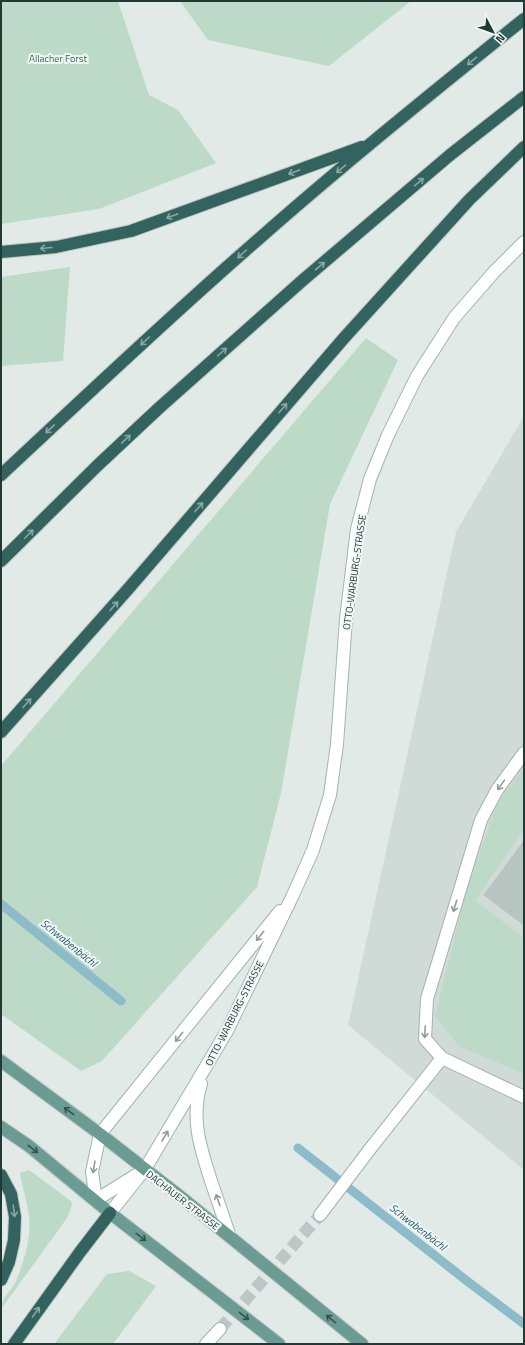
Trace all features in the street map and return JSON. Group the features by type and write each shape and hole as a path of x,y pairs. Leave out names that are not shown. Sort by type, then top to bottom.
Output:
{"highway":[{"path":"1,475 119,365 249,248 370,144 524,19"},
{"path":"1,561 97,466 159,408 303,280 450,155 524,97"},
{"path":"1,252 56,247 131,231 370,144"},
{"path":"1,732 130,588 344,338 469,200 524,147"},
{"path":"1,1175 12,1194 15,1217 14,1240 9,1262 1,1280"},
{"path":"14,1344 110,1213"}],"main road":[{"name":"OTTO-WARBURG-STRASSE","path":"110,1213 145,1169 227,1031 293,895 313,850 330,795 337,744 346,619 358,529 370,479 388,435 417,376 454,318 494,272 524,242"},
{"path":"524,753 497,790 481,820 427,999 425,1039 442,1058 524,1097"},
{"name":"OTTO-WARBURG-STRASSE","path":"100,1134 293,895"},
{"path":"320,1215 442,1058"},
{"name":"DACHAUER STRASSE","path":"1,1061 145,1169 362,1344"},
{"path":"205,1069 197,1097 196,1116 199,1144 230,1237"},
{"path":"1,1126 29,1146 110,1213 279,1344"},
{"path":"96,1200 92,1172 100,1134"},
{"path":"96,1200 145,1169"},
{"path":"206,1344 220,1329"}],"shaded area":[{"path":"524,416 524,1170 348,1025 456,532"}],"green space":[{"name":"Allacher Forst","path":"1,1 118,1 149,95 178,110 216,163 99,209 1,224"},
{"path":"180,1 411,1 329,66 208,40"},
{"path":"70,267 63,361 1,366 1,277"},
{"path":"366,338 398,360 330,504 281,793 257,887 102,1061 81,1071 1,1014 1,766"},
{"path":"524,767 524,830 475,900 524,938 524,1074 459,1046 435,1016 468,884 497,805"},
{"path":"29,1170 71,1201 72,1205 67,1218 1,1309 5,1297 17,1279 27,1248 30,1223 20,1173"},
{"path":"129,1271 156,1286 113,1344 54,1344 107,1274"}],"building":[{"path":"524,841 524,925 484,895"}],"waterway":[{"name":"Schwabenbächl","path":"1,904 121,1001"},
{"name":"Schwabenbächl","path":"298,1148 524,1324"}],"tunnel":[{"path":"220,1329 320,1215"}]}
